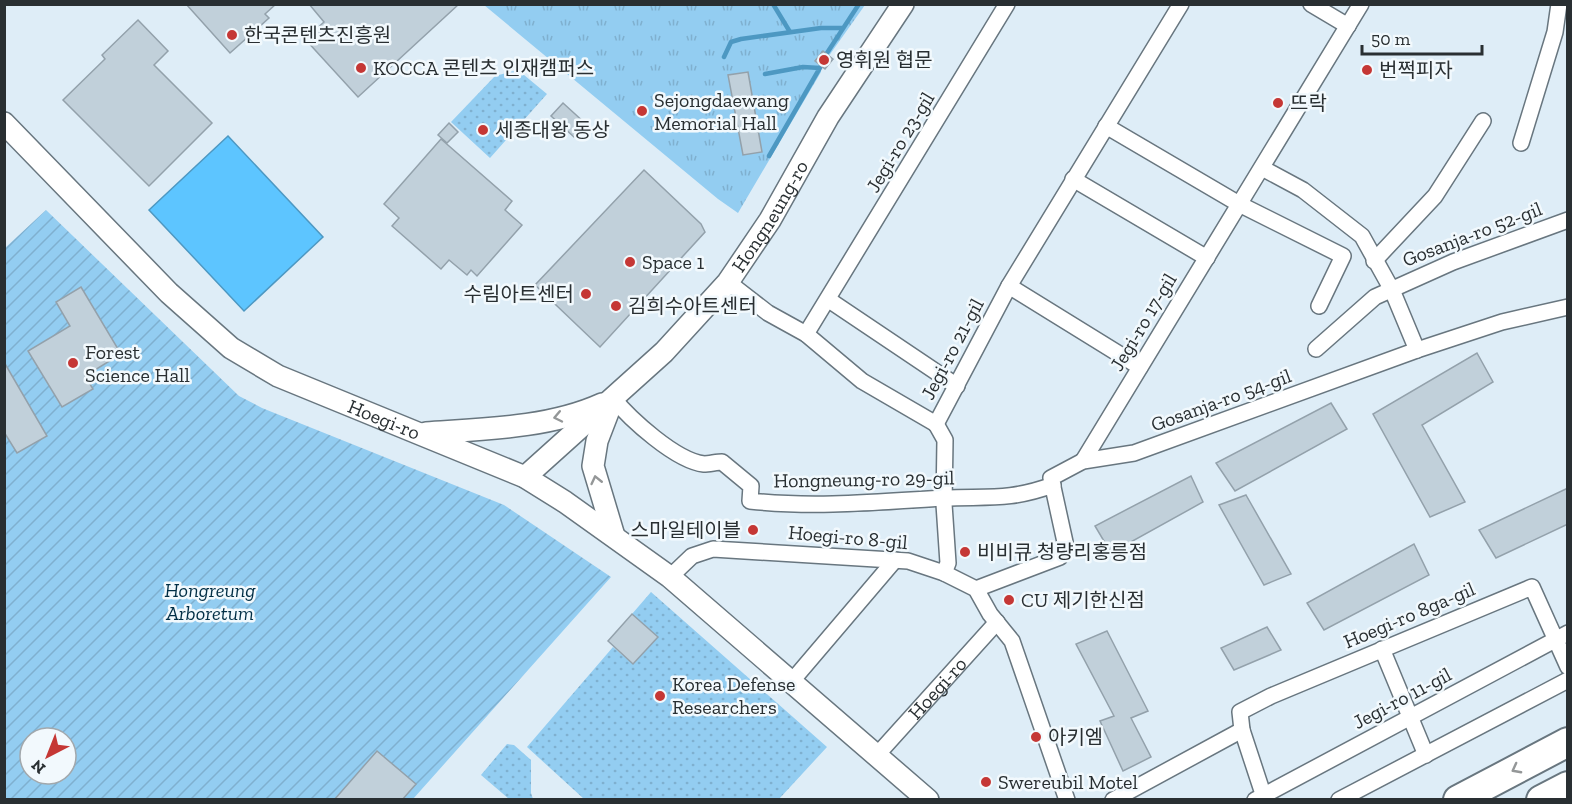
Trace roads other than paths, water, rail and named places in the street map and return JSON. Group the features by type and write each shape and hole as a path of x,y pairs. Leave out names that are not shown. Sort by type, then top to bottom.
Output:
{"highway":[{"path":"1458,800 1568,742"},
{"path":"1542,800 1568,786"}],"main road":[{"name":"Hongneung-ro","path":"525,477 664,352 728,282 770,220 828,117 903,4"},
{"name":"Hoegi-ro","path":"4,123 169,292 231,348 278,376 525,477 614,536 670,577 928,800"},
{"path":"422,433 537,422 590,409 613,398"},
{"path":"613,398 597,441 593,466 614,536"}],"street":[{"name":"Jegi-ro 23-gil","path":"806,334 829,300 1007,4"},
{"name":"Jegi-ro 21-gil","path":"944,573 948,563 944,498 945,440 936,424 1009,286 1181,4"},
{"path":"1311,4 1348,26"},
{"name":"Jegi-ro 17-gil","path":"1083,461 1361,4"},
{"path":"1521,143 1551,42 1559,4"},
{"path":"1551,42 1568,44"},
{"path":"1374,261 1435,196 1483,121"},
{"path":"1106,126 1239,204 1344,256 1319,306"},
{"path":"1262,168 1304,189 1362,236 1392,290"},
{"path":"1073,179 1207,258"},
{"name":"Gosanja-ro 52-gil","path":"1316,349 1375,297 1453,262 1568,220"},
{"path":"728,282 768,313 806,334 862,381 936,424"},
{"name":"Jegi-ro 21-gil","path":"1009,286 1140,367"},
{"name":"Gosanja-ro 52-gil","path":"1392,290 1417,350"},
{"path":"829,300 957,386"},
{"name":"Gosanja-ro 54-gil","path":"1053,485 1051,478 1083,461 1134,453 1417,350 1502,322 1568,307"},
{"name":"Hongneung-ro 29-gil","path":"613,398 630,419 670,448 702,464 722,462 751,486 750,501 858,505 944,498 995,499 1028,494 1053,485"},
{"path":"1053,485 1065,542 1060,557 976,589 996,622 1012,641 1067,800"},
{"name":"Hoegi-ro 8-gil","path":"670,577 692,556 713,549 908,561 944,573 976,589"},
{"path":"792,681 895,560"},
{"name":"Hoegi-ro 8ga-gil","path":"1242,730 1240,712 1271,696 1532,587 1561,636 1568,667"},
{"name":"Hoegi-ro","path":"877,755 996,622"},
{"name":"Jegi-ro 11-gil","path":"1261,798 1561,636"},
{"path":"1382,649 1409,719 1426,755"},
{"path":"1339,800 1568,680"},
{"path":"1113,800 1242,730 1261,798"}],"waterway":[{"path":"773,4 790,32"},
{"path":"827,53 859,4"},
{"path":"724,57 731,42 741,39 821,28 843,28"},
{"path":"769,156 821,66"},
{"path":"765,74 803,67 820,68"}],"place":[{"name":"한국콘텐츠진흥원","path":"232,35"},
{"name":"영휘원 협문","path":"824,60"},
{"name":"KOCCA 콘텐츠 인재캠퍼스","path":"361,68"},
{"name":"번쩍피자","path":"1367,70"},
{"name":"뜨락","path":"1278,103"},
{"name":"Sejongdaewang Memorial Hall","path":"642,111"},
{"name":"세종대왕 동상","path":"483,130"},
{"name":"Space 1","path":"630,262"},
{"name":"수림아트센터","path":"586,294"},
{"name":"김희수아트센터","path":"616,306"},
{"name":"Forest Science Hall","path":"73,363"},
{"name":"스마일테이블","path":"753,530"},
{"name":"비비큐 청량리홍릉점","path":"965,552"},
{"name":"CU 제기한신점","path":"1009,600"},
{"name":"Korea Defense Researchers","path":"660,696"},
{"name":"아키엠","path":"1036,737"},
{"name":"Swereubil Motel","path":"986,782"}],"park label":[{"name":"Hongreung Arboretum","path":"210,602"}]}
